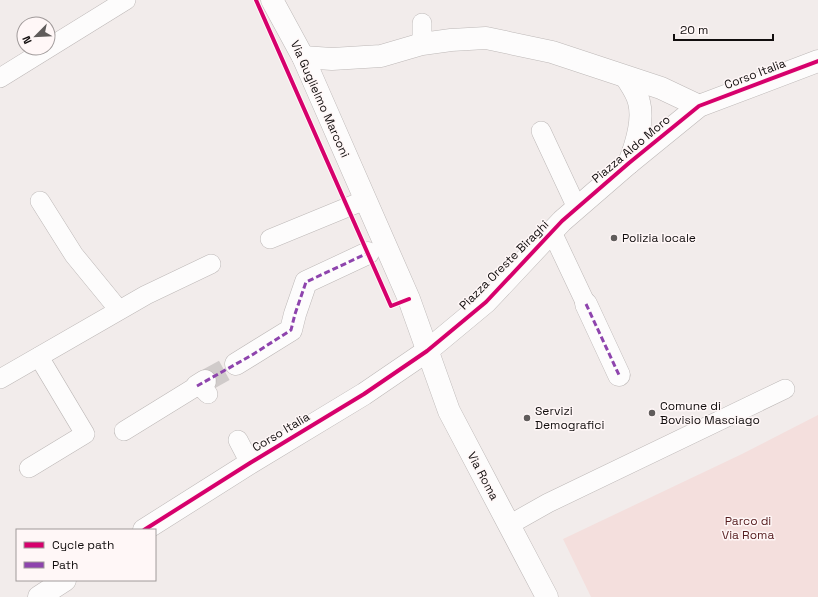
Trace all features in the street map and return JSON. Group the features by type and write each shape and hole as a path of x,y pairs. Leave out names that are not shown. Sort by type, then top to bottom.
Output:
{"street":[{"name":"Via Guglielmo Marconi","path":"272,0 303,57 409,299 427,351"},
{"path":"303,57 332,59 381,56 422,34 451,40 486,38 535,48 661,88 699,106"},
{"name":"Corso Italia","path":"699,106 818,61"},
{"name":"Piazza Aldo Moro","path":"626,77 634,89 639,102 640,115 637,143 629,163"},
{"name":"Piazza Aldo Moro","path":"577,208 699,106"},
{"name":"Piazza Oreste Biraghi","path":"427,351 486,302 552,232 577,208"},
{"path":"236,364 291,330 306,282 368,253"},
{"name":"Piazza Oreste Biraghi","path":"586,304 619,375"},
{"name":"Corso Italia","path":"146,529 250,463 364,394 427,351"},
{"name":"Via Roma","path":"427,351 449,411 547,597"},
{"path":"38,597 63,581"}],"lane":[{"path":"0,78 126,0"},
{"path":"541,131 577,208"},
{"path":"40,200 74,255 119,310"},
{"path":"270,239 365,200"},
{"name":"Piazza Oreste Biraghi","path":"552,232 586,304"},
{"path":"0,379 146,295 212,264"},
{"path":"29,468 85,434 39,356"},
{"path":"124,431 203,387"},
{"path":"509,524 548,503 785,389"},
{"path":"238,440 250,463"}],"green space":[{"name":"Parco di Via Roma","path":"818,415 818,597 591,597 563,539 742,454"}],"tunnel":[{"path":"205,381 236,364"}],"marked path":[{"path":"197,386 252,355 291,330 306,282 368,253"},
{"path":"586,304 619,375"}],"cycle path":[{"path":"256,0 391,306 409,299"},
{"path":"146,529 250,463 364,394 427,351 486,302 562,221 629,163 699,106 818,61"}],"place":[{"name":"Polizia locale","path":"614,238"},
{"name":"Comune di Bovisio Masciago","path":"652,413"},
{"name":"Servizi Demografici","path":"527,418"}]}
